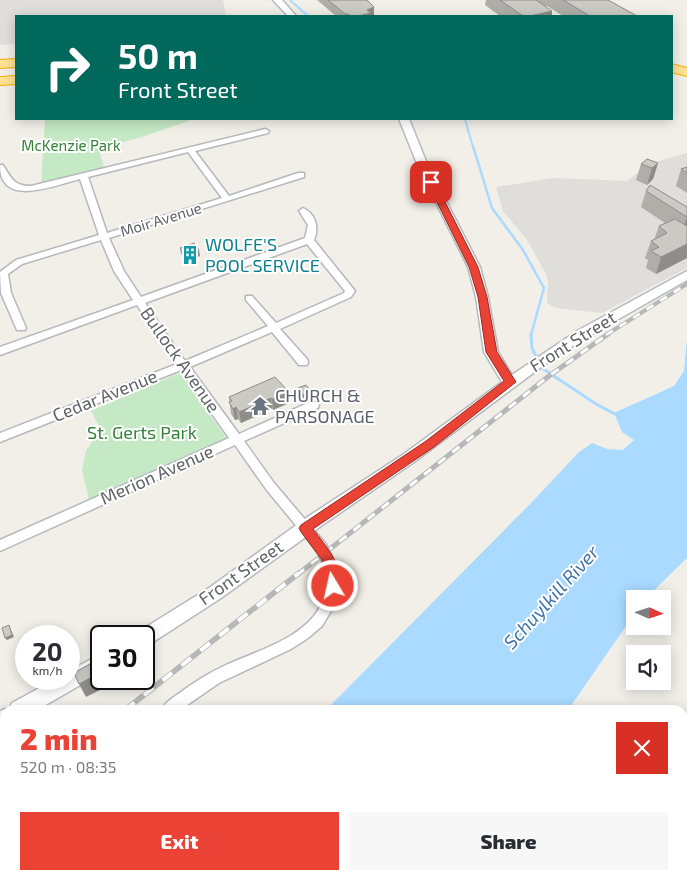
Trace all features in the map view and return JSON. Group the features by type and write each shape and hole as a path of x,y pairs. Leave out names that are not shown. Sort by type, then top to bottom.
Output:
{"highway":[{"path":"0,58 15,57"},
{"path":"0,64 15,63"},
{"path":"673,68 687,72"},
{"path":"0,76 15,75"},
{"path":"0,81 15,80"}],"main road":[{"path":"277,0 291,15"},
{"path":"404,120 423,166 474,267 482,297 491,352 510,382"},
{"name":"Front Street","path":"155,631 222,588 305,528 430,444 532,366 582,334 687,275"},
{"path":"27,705 90,669"}],"street":[{"path":"0,166 10,184 18,189 31,189 265,130"},
{"path":"190,149 227,199"},
{"name":"Moir Avenue","path":"21,328 0,288 1,279 4,274 19,262 301,175"},
{"name":"Bullock Avenue","path":"82,176 119,272 236,440 270,486 321,547 330,565 333,579 329,602 322,616 309,631 290,643 214,678 176,705"},
{"path":"0,350 309,240 314,230 313,223 303,211"},
{"name":"Cedar Avenue","path":"0,438 274,329 348,296 350,291 309,240"},
{"path":"249,298 303,362"},
{"name":"Merion Avenue","path":"0,546 314,405"}],"shaded area":[{"path":"0,0 223,0 226,15 15,15 15,44 0,45"},
{"path":"687,153 687,268 602,313 556,308 547,303 548,281 546,274 527,240 503,211 496,187 554,178 627,181 649,164"}],"green space":[{"name":"McKenzie Park","path":"45,120 191,120 99,149 104,168 41,184"},
{"name":"St. Gerts Park","path":"180,373 227,439 89,500 82,470 86,451 99,431 99,426 91,411"}],"water":[{"name":"Schuylkill River","path":"687,338 687,558 654,590 626,590 626,626 571,705 331,705 578,453 592,443 607,449 623,450 634,440 622,432 614,413 674,386 684,371"}],"building":[{"path":"328,0 367,0 374,7 367,10 371,13 362,15 345,14"},
{"path":"500,0 536,0 552,11 534,15 522,15"},
{"path":"563,0 608,0 635,15 588,15"},
{"path":"647,159 658,163 652,168 641,164"},
{"path":"687,167 687,173 681,169"},
{"path":"650,185 687,207 687,217 646,191"},
{"path":"675,219 687,226 687,244 661,257 651,251 659,247 651,241 667,233 659,226"},
{"path":"194,243 199,250 185,254 180,248"},
{"path":"275,377 289,392 239,412 236,407 233,409 229,402 232,401 229,397"},
{"path":"306,385 311,391 303,395 298,388"},
{"path":"9,625 12,635 5,638 2,628"},
{"path":"90,664 90,678 80,683 80,670"}],"waterway":[{"path":"290,0 307,15"},
{"path":"465,120 473,147"},
{"path":"473,146 492,208 523,250 544,288 531,335"},
{"path":"531,335 532,348 542,368 596,404 615,414"}],"railway":[{"path":"606,335 687,284"},
{"path":"297,575 549,376 608,334"},
{"path":"131,705 299,573"}],"place":[{"name":"WOLFE'S POOL SERVICE","path":"190,255"},
{"name":"CHURCH & PARSONAGE","path":"260,406"}],"route":[{"path":"333,586 328,558 305,528 430,444 510,382 498,366 491,352 485,308 474,267 457,230 431,182"}]}
